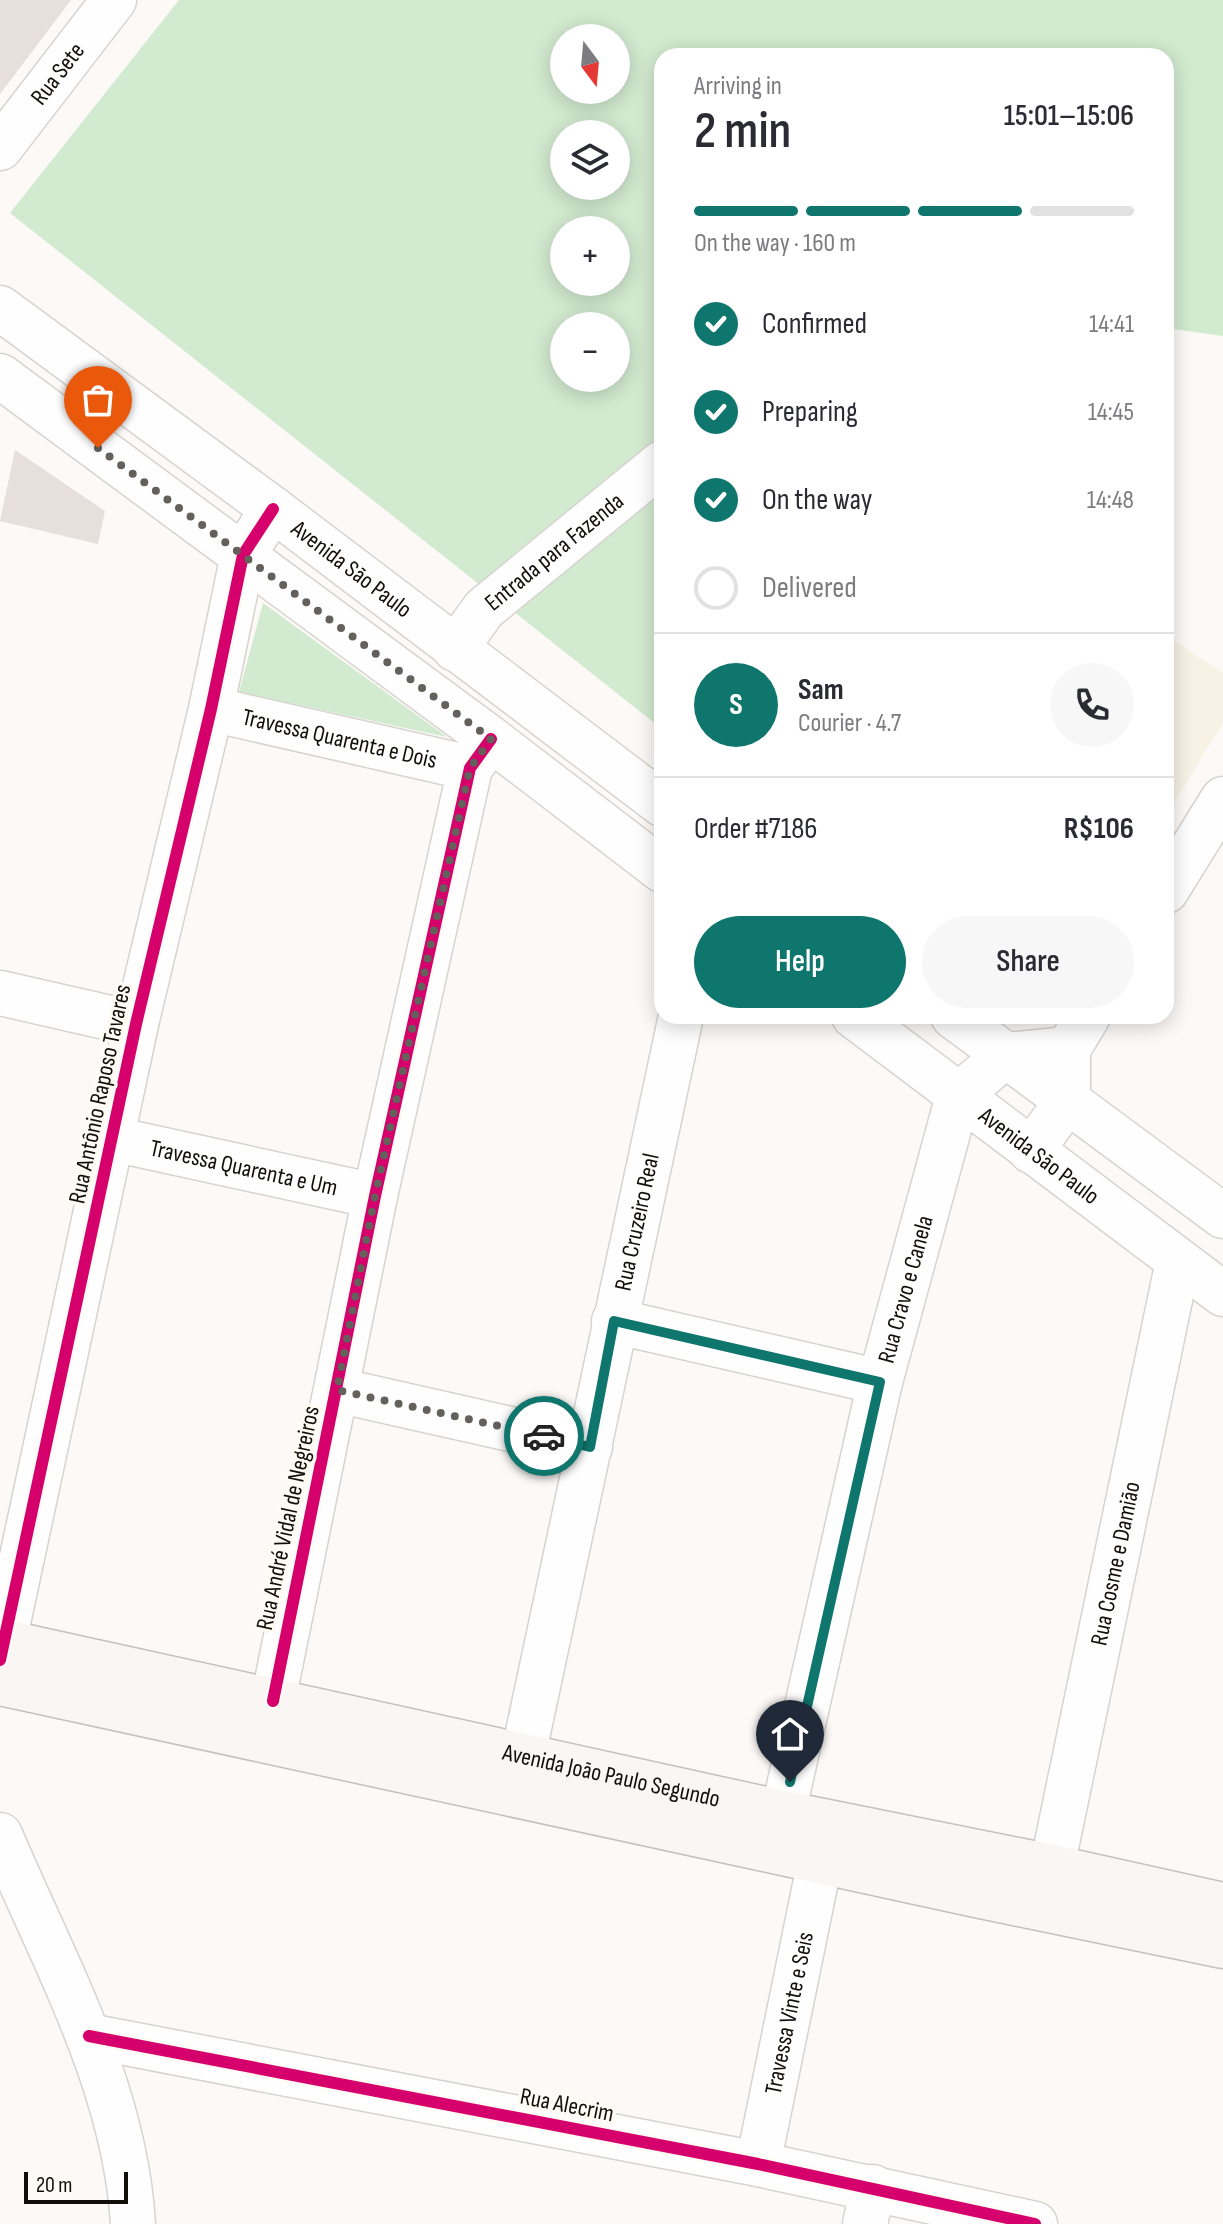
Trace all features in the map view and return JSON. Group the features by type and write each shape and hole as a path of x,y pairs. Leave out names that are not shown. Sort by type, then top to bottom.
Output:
{"main road":[{"name":"Avenida João Paulo Segundo","path":"1,1657 273,1701 783,1813 1223,1905"},
{"name":"Avenida João Paulo Segundo","path":"1,1657 820,1861 1223,1946"}],"street":[{"name":"Rua Sete","path":"0,148 114,0"},
{"name":"Avenida São Paulo","path":"0,308 273,509 654,798"},
{"path":"0,378 243,555 480,753 654,865"},
{"name":"Entrada para Fazenda","path":"455,649 484,609 654,470"},
{"path":"243,555 273,509"},
{"name":"Rua Antônio Raposo Tavares","path":"1,1657 136,1024 211,709 243,555"},
{"name":"Travessa Quarenta e Dois","path":"211,709 480,753"},
{"name":"Rua André Vidal de Negreiros","path":"273,1701 375,1196 480,753"},
{"path":"1174,878 1223,801"},
{"path":"0,993 136,1024"},
{"name":"Rua Cruzeiro Real","path":"523,1756 679,1024"},
{"name":"Avenida São Paulo","path":"864,1024 1223,1294"},
{"path":"964,1024 1223,1216"},
{"path":"958,1096 1006,1055 1078,1032 1068,1100 1031,1151"},
{"name":"Rua Cravo e Canela","path":"783,1813 880,1382 958,1096"},
{"name":"Travessa Quarenta e Um","path":"113,1139 375,1196"},
{"name":"Rua Cosme e Damião","path":"1052,1867 1178,1261"},
{"path":"614,1321 880,1382"},
{"path":"337,1390 590,1447"},
{"path":"0,1835 89,2036 118,2125 132,2195 133,2224"},
{"name":"Travessa Vinte e Seis","path":"758,2164 820,1861"},
{"name":"Rua Alecrim","path":"89,2036 758,2164 869,2205 1035,2224"}],"shaded area":[{"path":"1174,640 1223,673 1223,723 1174,803"}],"green space":[{"path":"179,0 1223,0 1223,336 1174,329 1174,48 654,48 654,723 10,213"},
{"path":"263,603 447,737 239,692"}],"building":[{"path":"0,0 71,0 0,94"},
{"path":"15,450 105,511 98,544 0,521"}],"cycle path":[{"path":"0,1660 136,1024 211,709 243,555 273,509"},
{"path":"273,1701 375,1196 470,768 491,739"},
{"path":"89,2036 758,2164 1035,2224"}],"way so far":[{"path":"98,448 491,739 470,768 375,1196 337,1390 544,1436"}],"route":[{"path":"544,1436 590,1447 614,1321 880,1382 790,1782"}]}
